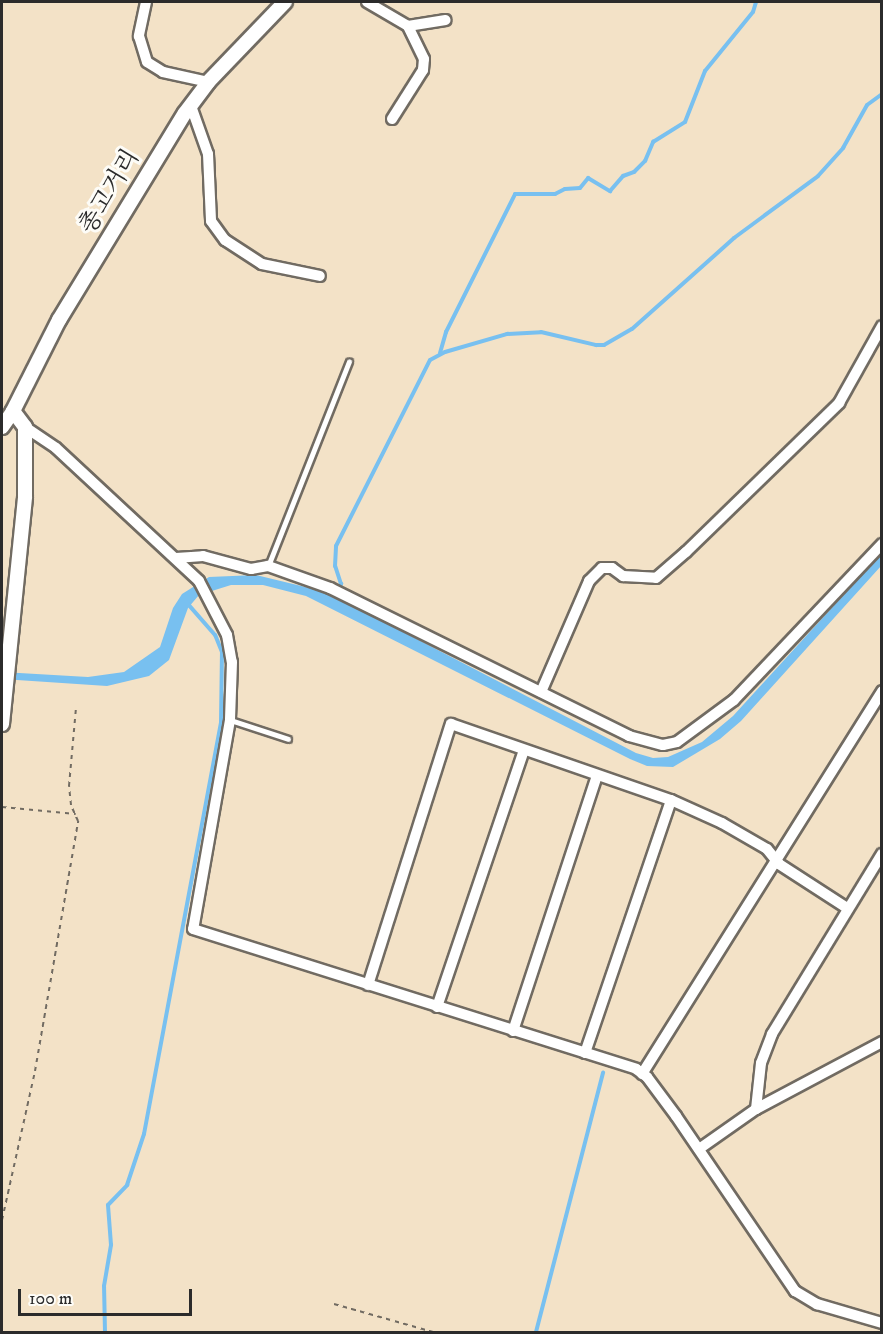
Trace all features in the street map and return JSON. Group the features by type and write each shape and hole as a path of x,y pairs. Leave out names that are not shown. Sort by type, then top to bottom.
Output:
{"street":[{"path":"146,2 139,36 147,62 163,72 208,82"},
{"name":"총고거리","path":"2,427 13,411 59,320 191,106 208,82 285,2"},
{"path":"367,2 408,26 424,59 423,70 392,119"},
{"path":"408,26 446,20"},
{"path":"191,106 208,154 211,221 225,240 262,264 321,276"},
{"path":"541,692 589,581 602,568 612,568 624,576 656,578 686,552 839,403 882,326"},
{"path":"13,411 25,427 56,448 199,580 227,635 232,662 230,720 193,929 585,1053 642,1074 699,1149 795,1291 817,1305 882,1323"},
{"path":"2,724 4,668 26,496 25,427"},
{"path":"176,558 203,556 251,569 268,566 330,588 629,736 663,745 677,742 734,700 882,544"},
{"path":"642,1074 882,691"},
{"path":"368,985 451,724 672,800 722,823 767,849 775,859 847,908"},
{"path":"437,1007 524,750"},
{"path":"513,1031 597,775"},
{"path":"585,1053 672,800"},
{"path":"756,1109 761,1063 772,1034 882,854"},
{"path":"699,1149 756,1109 882,1042"}],"lane":[{"path":"268,566 349,361"},
{"path":"230,720 288,739"}],"path":[{"path":"2,1220 35,1071 78,820 69,786 76,708"},
{"path":"2,807 76,814"},
{"path":"334,1304 433,1332"}],"water":[{"path":"881,554 881,566 741,721 720,739 673,767 647,766 630,759 306,596 263,585 231,585 199,595 188,608 169,660 149,676 107,686 2,679 2,672 88,677 124,672 160,647 173,608 182,594 209,577 256,575 326,592 636,753 653,758 668,757 702,742 733,716"}],"waterway":[{"path":"440,353 446,332 515,194 555,194 565,189 580,188 588,178 610,191 623,176 634,172 645,161 653,142 685,122 705,71 753,12 756,2"},
{"path":"336,591 341,584 335,566 336,546 430,360 445,352 507,334 541,332 604,345 632,329 734,238 818,176 843,148 867,105 882,94"},
{"path":"105,1332 104,1286 111,1245 108,1205 127,1185 144,1134 221,722 222,652 215,635 187,603"},
{"path":"536,1332 603,1073"}]}
